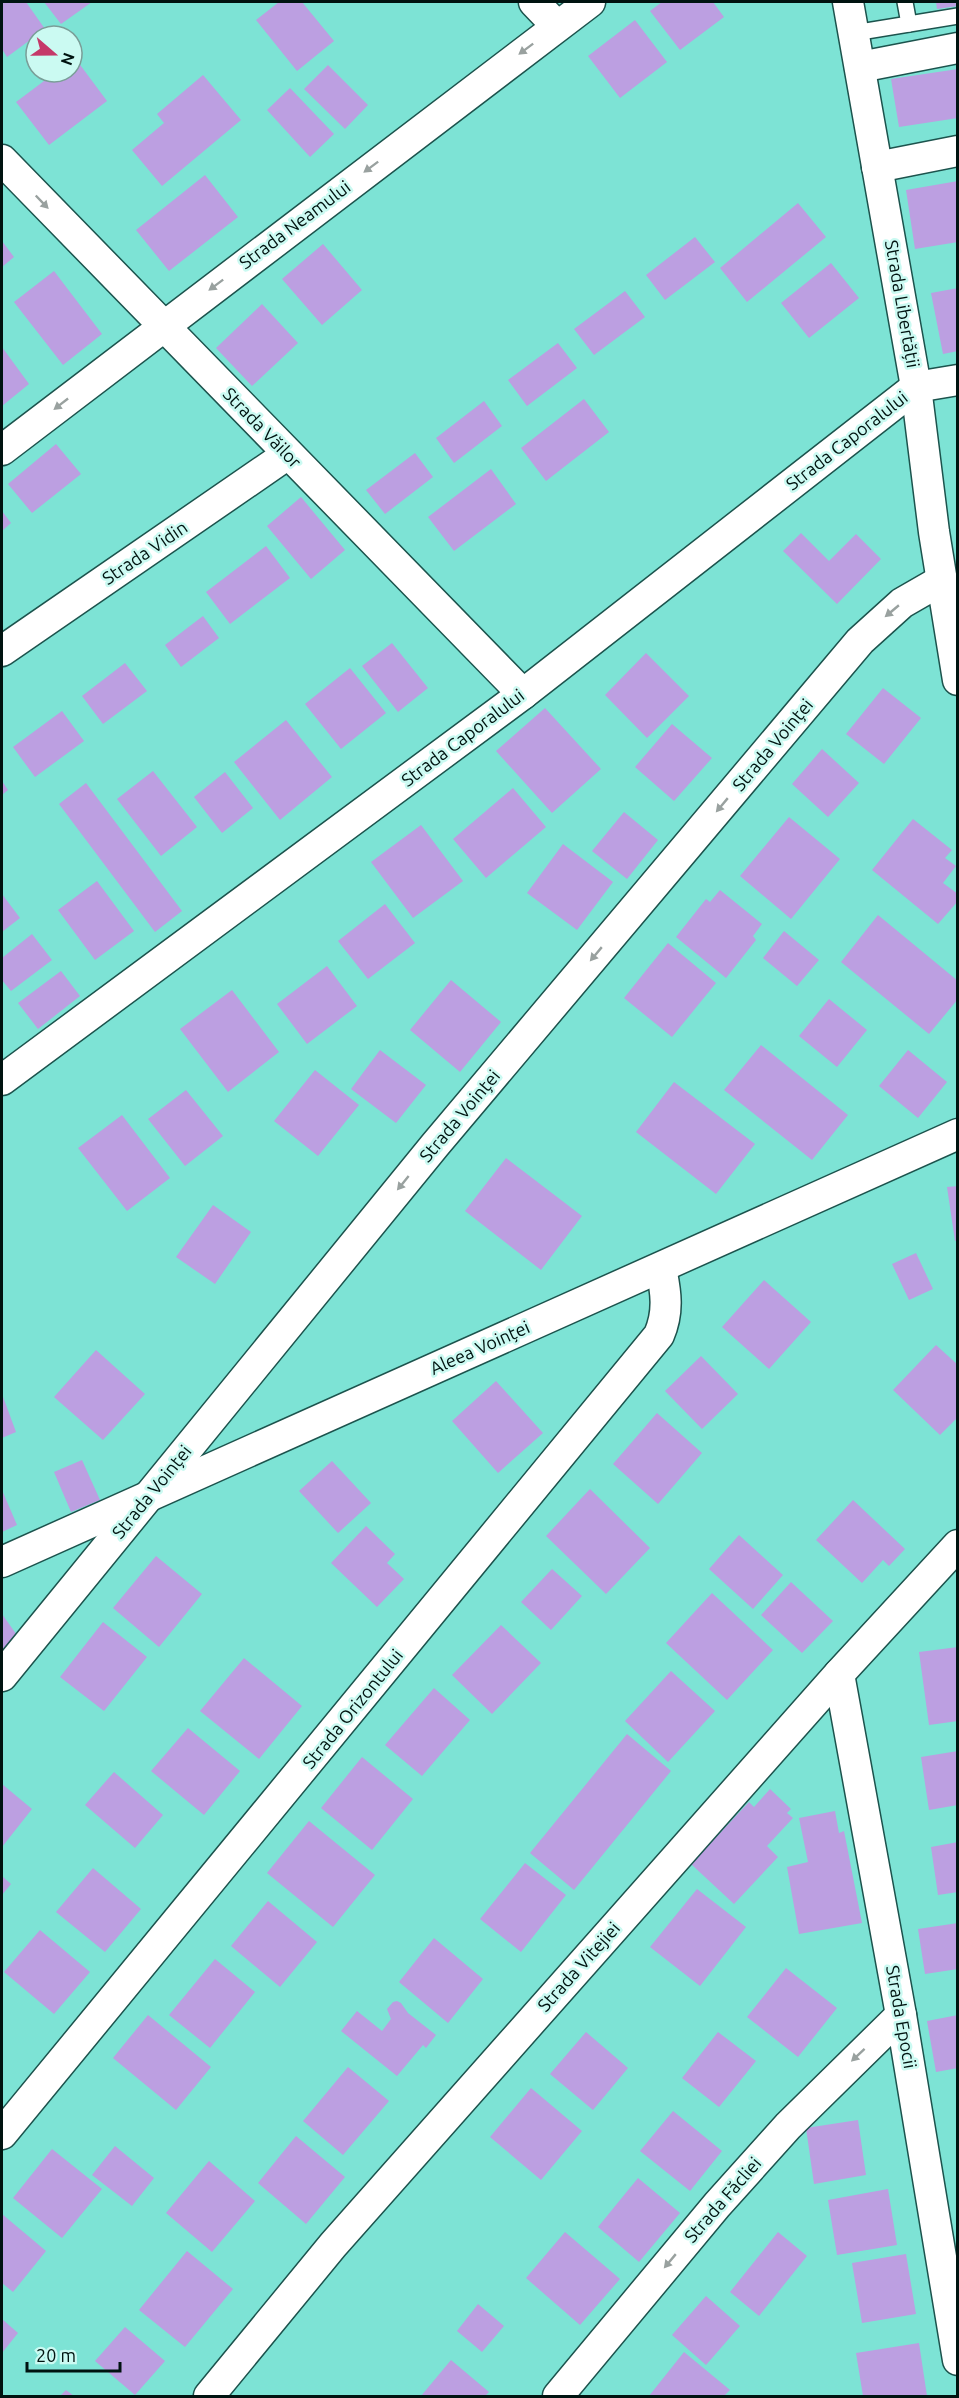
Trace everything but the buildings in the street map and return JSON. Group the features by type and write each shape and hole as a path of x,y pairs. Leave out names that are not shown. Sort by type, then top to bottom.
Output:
{"street":[{"path":"534,2 557,26"},
{"name":"Strada Neamului","path":"2,450 590,2"},
{"name":"Strada Libertății","path":"848,2 916,387 957,680"},
{"path":"860,67 957,48"},
{"path":"877,167 957,151"},
{"name":"Strada Văilor","path":"2,160 523,694"},
{"path":"916,387 957,380"},
{"name":"Strada Caporalului","path":"2,1080 523,694 916,387"},
{"name":"Strada Vidin","path":"2,651 288,454"},
{"name":"Strada Voinței","path":"2,1677 435,1145 860,641 902,603 942,580"},
{"name":"Aleea Voinței","path":"2,1562 957,1134"},
{"name":"Strada Orizontului","path":"2,2134 659,1335 666,1319 667,1299 661,1268"},
{"name":"Strada Vitejiei","path":"209,2397 333,2246 838,1674 957,1545"},
{"name":"Strada Epocii","path":"838,1674 901,2015 957,2360"},
{"name":"Strada Făcliei","path":"558,2397 717,2205 788,2126 901,2015"}],"lane":[{"path":"905,2 909,24"},
{"path":"854,33 957,16"}]}
